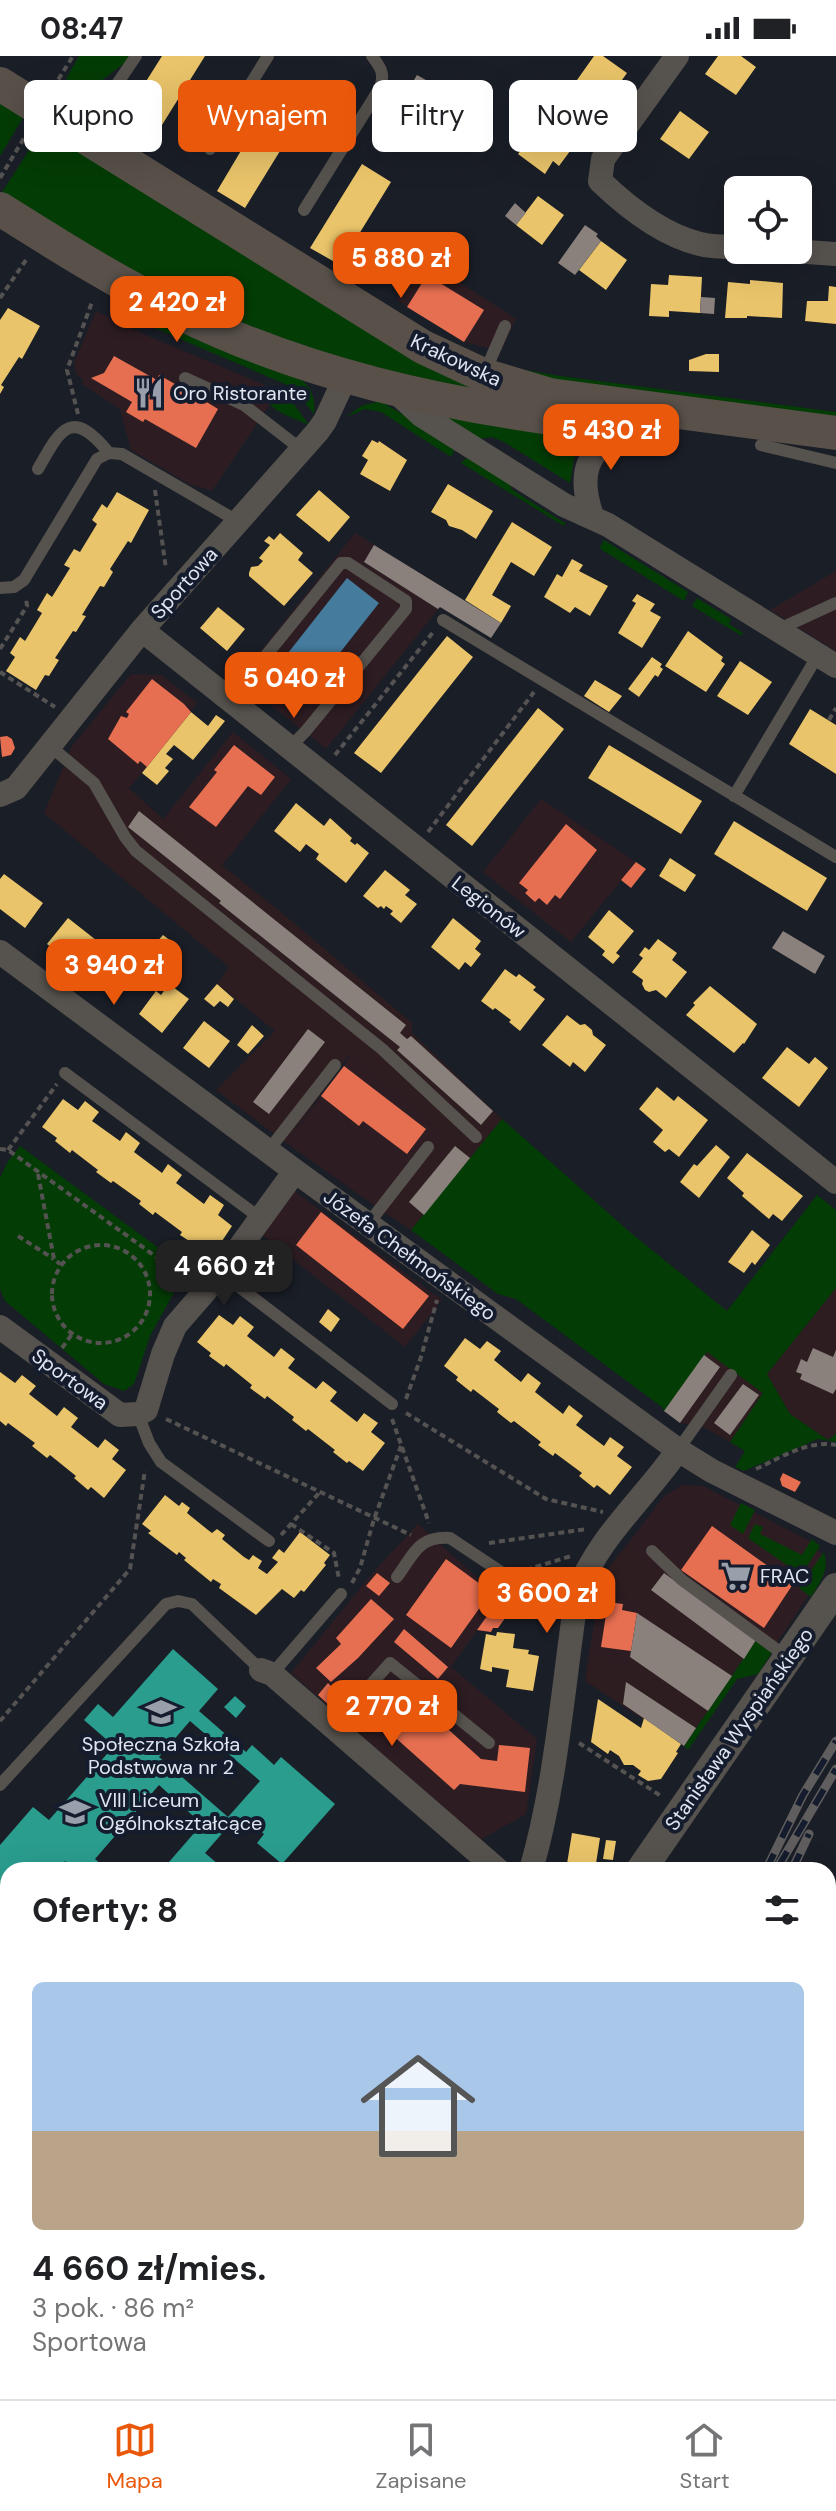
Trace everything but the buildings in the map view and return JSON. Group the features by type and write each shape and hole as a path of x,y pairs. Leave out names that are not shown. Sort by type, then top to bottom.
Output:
{"main road":[{"name":"Krakowska","path":"0,84 24,96"},
{"name":"Krakowska","path":"126,152 423,347 483,375 550,395 836,433"},
{"name":"Krakowska","path":"0,209 106,274 182,314 269,350 346,376 456,404 836,455"}],"street":[{"path":"677,56 603,159 600,181 658,227 702,245 724,246"},
{"path":"812,252 836,254"},
{"name":"Sportowa","path":"0,809 8,792 50,746 142,630 322,426 346,376"},
{"name":"Krakowska","path":"394,390 421,415 564,505 592,516 827,660"},
{"path":"592,516 586,498 585,478 591,456 603,441 624,427"},
{"name":"Legionów","path":"142,630 836,1182"},
{"name":"Józefa Chełmońskiego","path":"0,952 678,1450 712,1471 836,1533"},
{"path":"142,1412 175,1326 213,1282 295,1171"},
{"name":"Sportowa","path":"0,1327 120,1415 142,1412"},
{"path":"533,1862 552,1778 577,1593 585,1571 600,1547 678,1450"},
{"name":"Stanisława Wyspiańskiego","path":"647,1862 836,1588"},
{"path":"267,1672 486,1862"}],"lane":[{"path":"120,80 136,56"},
{"path":"253,80 268,56"},
{"path":"304,210 380,88 384,78 372,56"},
{"path":"483,375 505,326"},
{"path":"185,378 244,405 302,450"},
{"path":"38,469 57,435 67,427 77,427 97,438 109,453"},
{"path":"761,445 836,463"},
{"path":"0,588 14,587 24,580 97,459 109,453 122,454 239,522"},
{"path":"230,700 341,563 348,563 406,601 406,609 289,748"},
{"path":"777,630 836,603"},
{"path":"443,620 836,857"},
{"path":"734,796 827,660"},
{"path":"50,746 94,783 136,851 382,1049 476,1137"},
{"path":"268,1151 335,1065"},
{"path":"65,1073 260,1218"},
{"path":"368,1224 428,1147"},
{"path":"213,1282 395,1407"},
{"path":"678,1450 731,1375"},
{"path":"142,1412 149,1443 161,1462 269,1541"},
{"path":"397,1577 430,1538 450,1538 573,1620"},
{"path":"652,1551 682,1580 788,1658"},
{"path":"0,1785 166,1604 178,1601 192,1604 267,1672 341,1594"},
{"path":"333,1727 390,1663 489,1743"}],"path":[{"path":"58,80 73,56"},
{"path":"0,178 24,139"},
{"path":"0,298 26,260"},
{"path":"78,415 67,370 92,302"},
{"path":"153,472 170,599"},
{"path":"0,649 27,606 24,580"},
{"path":"321,773 443,620"},
{"path":"0,672 72,718"},
{"path":"415,848 543,681"},
{"path":"829,720 836,708"},
{"path":"8,1150 65,1073"},
{"path":"0,1149 8,1150 138,1246 213,1282"},
{"path":"37,1171 54,1259"},
{"path":"18,1236 61,1264"},
{"path":"103,1244 118,1247 132,1255 143,1267 149,1283 150,1300 145,1316 135,1330 121,1339 105,1343 88,1342 72,1334 61,1323 51,1293 61,1264 73,1252 87,1246 103,1244"},
{"path":"132,1255 138,1246"},
{"path":"430,1538 392,1418 395,1407 405,1401 443,1279"},
{"path":"395,1407 546,1499 622,1521"},
{"path":"142,1412 374,1519 430,1538"},
{"path":"0,1721 130,1569 149,1443"},
{"path":"341,1594 356,1579 401,1445"},
{"path":"743,1475 808,1445 836,1445"},
{"path":"269,1541 274,1544 320,1492"},
{"path":"463,1546 622,1521"},
{"path":"291,1524 334,1553 341,1594"},
{"path":"507,1576 600,1547"},
{"path":"572,1738 661,1796"}],"shaded area":[{"path":"421,260 516,319 501,351 464,342 397,300"},
{"path":"96,311 272,388 270,404 212,491 189,484 131,450 120,409 82,384 74,363"},
{"path":"355,533 449,591 440,607 326,749 238,679"},
{"path":"836,571 836,651 770,610"},
{"path":"131,674 162,675 197,703 129,788 115,795 72,746"},
{"path":"233,732 291,779 221,867 163,819"},
{"path":"72,746 115,795 129,788 412,1023 412,1033 502,1119 411,1230 385,1213 443,1136 351,1052 286,1143 216,1090 275,1031 217,984 229,967 44,813"},
{"path":"541,799 636,862 571,942 483,872"},
{"path":"351,1052 444,1137 385,1213 286,1143 344,1066"},
{"path":"293,1190 442,1300 405,1347 263,1236"},
{"path":"836,1288 836,1434 828,1440 790,1414 767,1374"},
{"path":"707,1351 763,1393 730,1442 703,1427 680,1423 664,1411"},
{"path":"682,1485 703,1486 812,1542 824,1557 822,1575 771,1652 626,1546 664,1496"},
{"path":"418,1524 500,1598 451,1667 537,1739 526,1814 480,1840 291,1673 376,1569"},
{"path":"626,1546 756,1640 684,1746 585,1681 590,1648 625,1664 630,1657 638,1604 600,1589 605,1572"},
{"path":"600,1589 638,1604 630,1657 626,1664 590,1648"}],"green space":[{"path":"79,56 131,56 102,80 67,80"},
{"path":"0,101 24,116 0,156"},
{"path":"28,152 90,152 490,394 338,361 173,295 1,194"},
{"path":"125,307 288,370 300,378 312,393 314,414 292,387 150,326 123,312"},
{"path":"509,367 836,412 836,422 587,391"},
{"path":"264,386 288,396 309,425 273,407"},
{"path":"380,401 456,446 451,457 381,412 365,409 346,417 361,406"},
{"path":"427,410 588,434 574,459 570,483 504,442 492,437 472,440"},
{"path":"474,457 511,483 511,489 565,523 564,526 461,463"},
{"path":"604,540 688,592 684,601 602,550 600,547"},
{"path":"697,598 731,619 729,624 743,633 742,636 692,606"},
{"path":"502,1119 631,1233 727,1311 817,1195 836,1210 836,1288 767,1374 790,1414 828,1440 836,1434 836,1442 818,1439 744,1471 735,1467 745,1451 730,1442 763,1393 707,1352 664,1411 516,1299 498,1294 411,1230"},
{"path":"20,1146 187,1269 150,1336 134,1384 124,1391 104,1384 5,1301 0,1289 0,1178"},
{"path":"741,1503 755,1510 743,1534 730,1525"},
{"path":"755,1524 763,1527 760,1534 802,1555 812,1539 820,1546 801,1575 748,1538"},
{"path":"824,1552 825,1570 811,1597 799,1588"},
{"path":"757,1639 770,1648 771,1654 758,1674 737,1679 688,1750 684,1746"}],"railway":[{"path":"770,1862 803,1795 836,1741"},
{"path":"781,1862 836,1769"},
{"path":"796,1862 809,1834"}],"place":[{"name":"Oro Ristorante","path":"149,393"},
{"name":"FRAC","path":"736,1576"},
{"name":"Społeczna Szkoła Podstwowa nr 2","path":"161,1712"},
{"name":"VIII Liceum Ogólnokształcące","path":"75,1812"}]}
